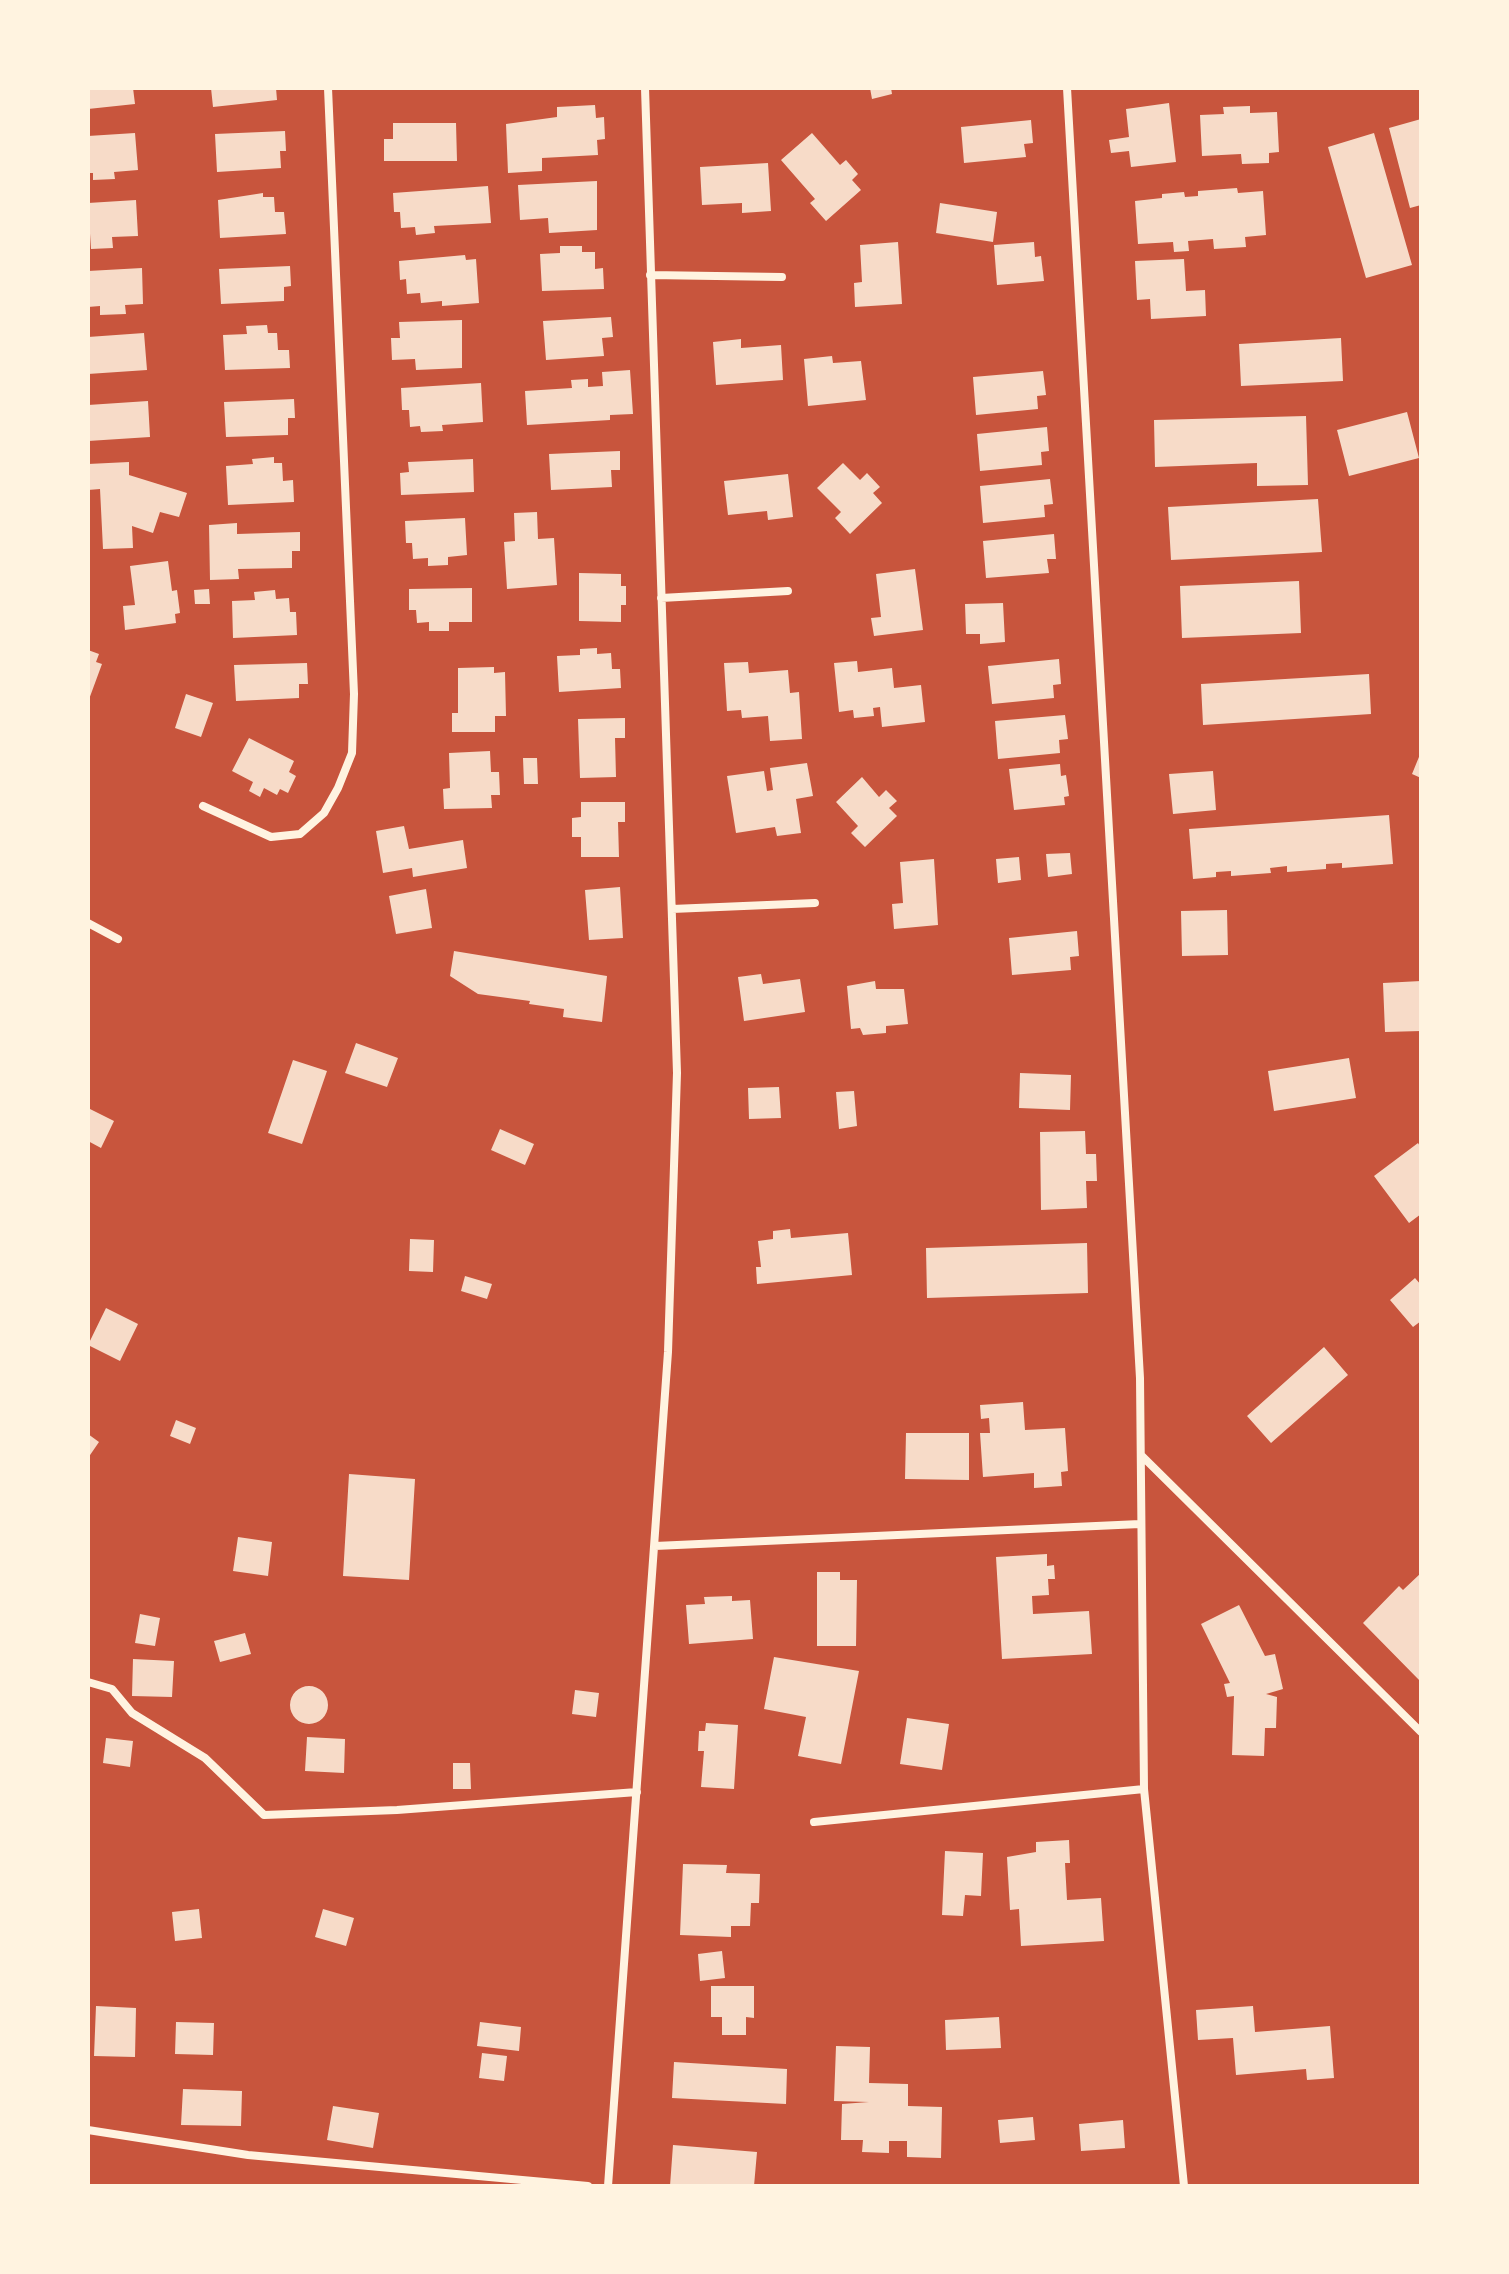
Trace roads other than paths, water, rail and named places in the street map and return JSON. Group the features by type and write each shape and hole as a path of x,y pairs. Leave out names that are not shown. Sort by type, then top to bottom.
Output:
{"street":[{"path":"203,806 271,837 300,834 324,813 352,753 354,694 328,88"},
{"path":"608,2186 668,1352 677,1073 645,88"},
{"path":"1067,88 1142,1456 1140,1524 1144,1789 1184,2186"},
{"path":"650,275 782,277"},
{"path":"661,598 788,591"},
{"path":"672,909 815,903"},
{"path":"88,923 118,939"},
{"path":"1142,1456 1421,1732"},
{"path":"655,1546 1140,1524"},
{"path":"88,1682 112,1689 132,1713 205,1758 264,1815 397,1810 637,1792"},
{"path":"814,1822 1144,1789"},
{"path":"88,2130 248,2155 588,2186"}]}
